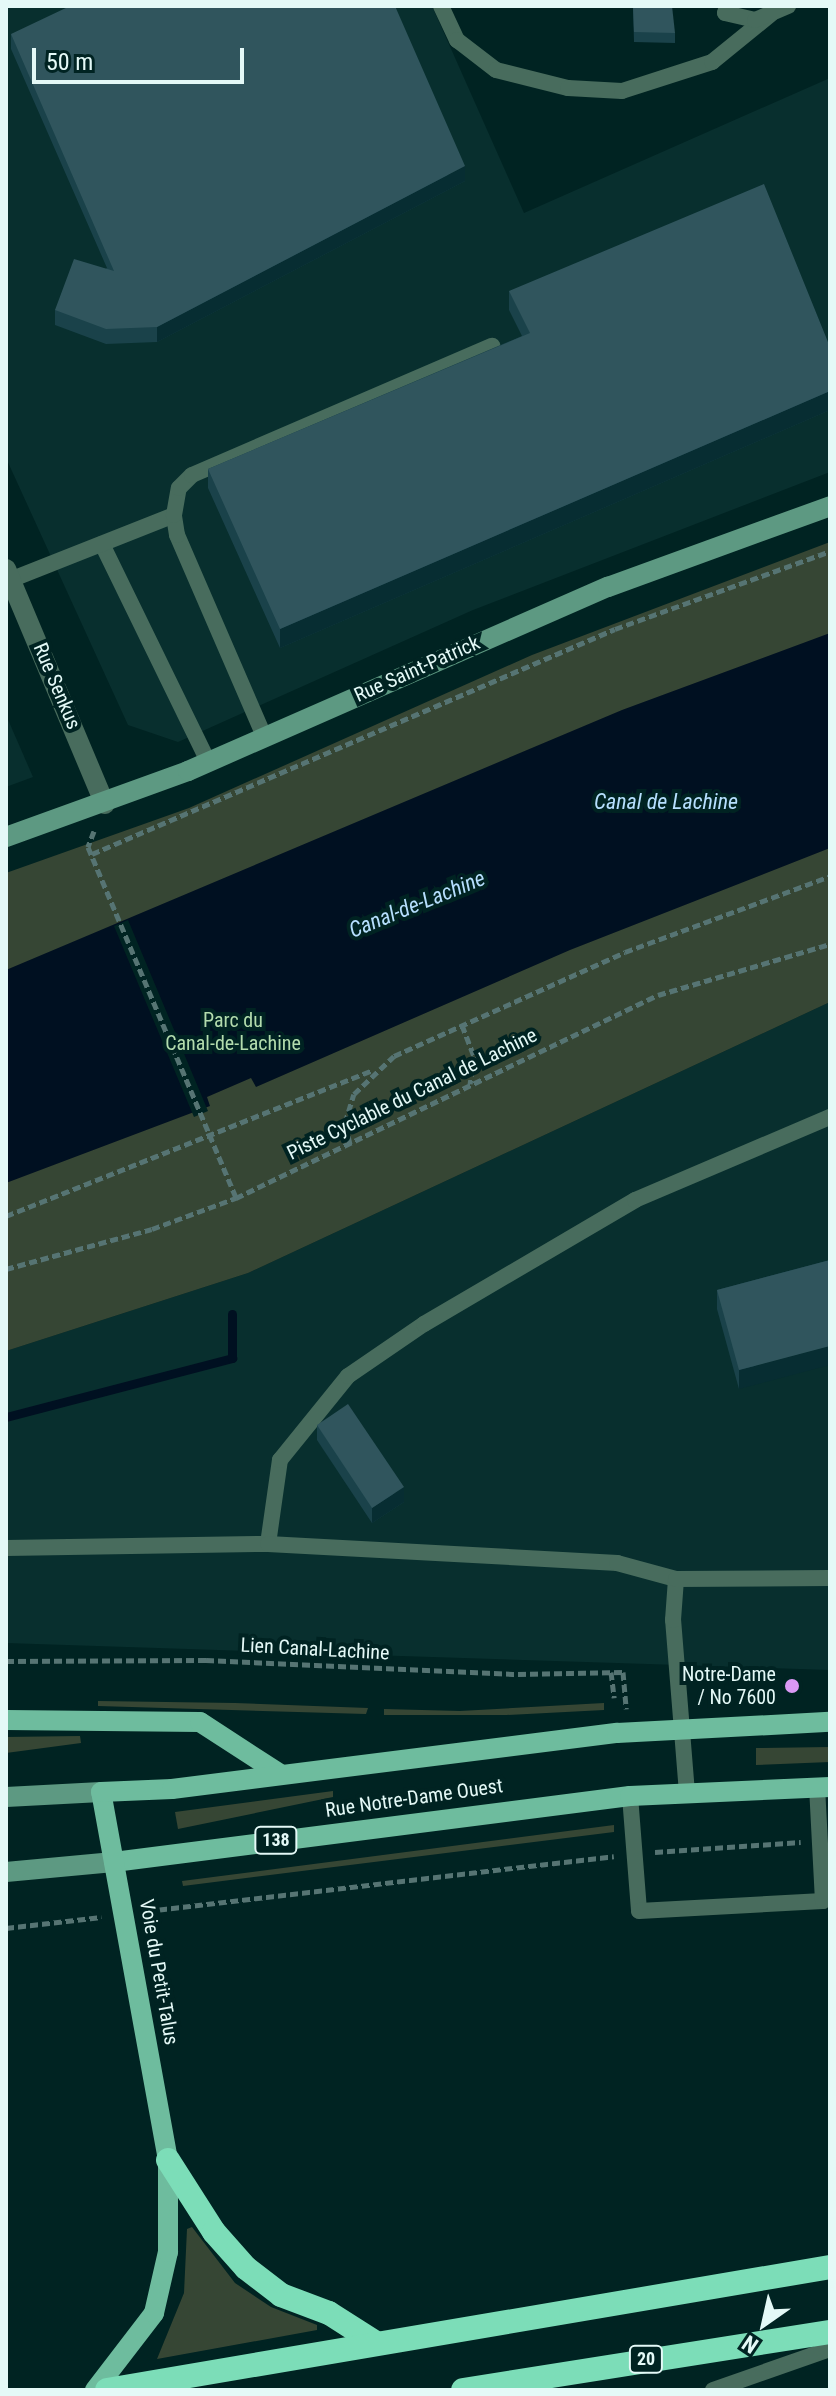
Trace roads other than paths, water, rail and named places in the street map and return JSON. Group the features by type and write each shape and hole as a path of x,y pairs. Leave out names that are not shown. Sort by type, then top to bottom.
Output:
{"highway":[{"path":"168,2160 214,2232 246,2268 281,2295 329,2313 376,2343"},
{"path":"107,2390 830,2267"},
{"name":"20","path":"463,2390 830,2332"}],"main road":[{"name":"Rue Saint-Patrick","path":"6,837 105,804 555,608 830,506"},
{"path":"6,1720 200,1722 280,1774"},
{"name":"Rue Notre-Dame Ouest","path":"6,1797 101,1792 280,1774 681,1727 830,1722"},
{"name":"Rue Notre-Dame Ouest","path":"6,1872 114,1862 630,1796 823,1787"},
{"name":"Voie du Petit-Talus","path":"95,2390 136,2343 160,2298 168,2252 168,2160 101,1792"}],"street":[{"name":"Rue Senkus","path":"8,574 105,804"}],"lane":[{"path":"441,6 457,40 496,70 568,88 622,91 712,62 771,14"},
{"path":"720,8 755,20 788,6"},
{"path":"264,736 174,515 179,488 192,475 492,346"},
{"path":"8,574 102,544 174,515"},
{"path":"102,544 208,761"},
{"path":"268,1544 280,1460 348,1376 498,1278 635,1200 830,1117"},
{"path":"6,1548 268,1544 617,1563 676,1579 830,1578"},
{"path":"676,1579 681,1727 687,1793"},
{"path":"630,1796 639,1911 823,1901 823,1787"},
{"path":"713,2390 830,2349"}],"water":[{"name":"Canal de Lachine","path":"830,633 830,848 570,950 256,1087 251,1078 207,1097 210,1106 6,1183 6,970 622,710"}],"waterway":[{"path":"6,1417 232,1358 232,1314"}],"place":[{"name":"Notre-Dame / No 7600","path":"792,1686"}],"water label":[{"name":"Canal-de-Lachine","path":"417,904"}],"park label":[{"name":"Parc du Canal-de-Lachine","path":"233,1032"}]}
